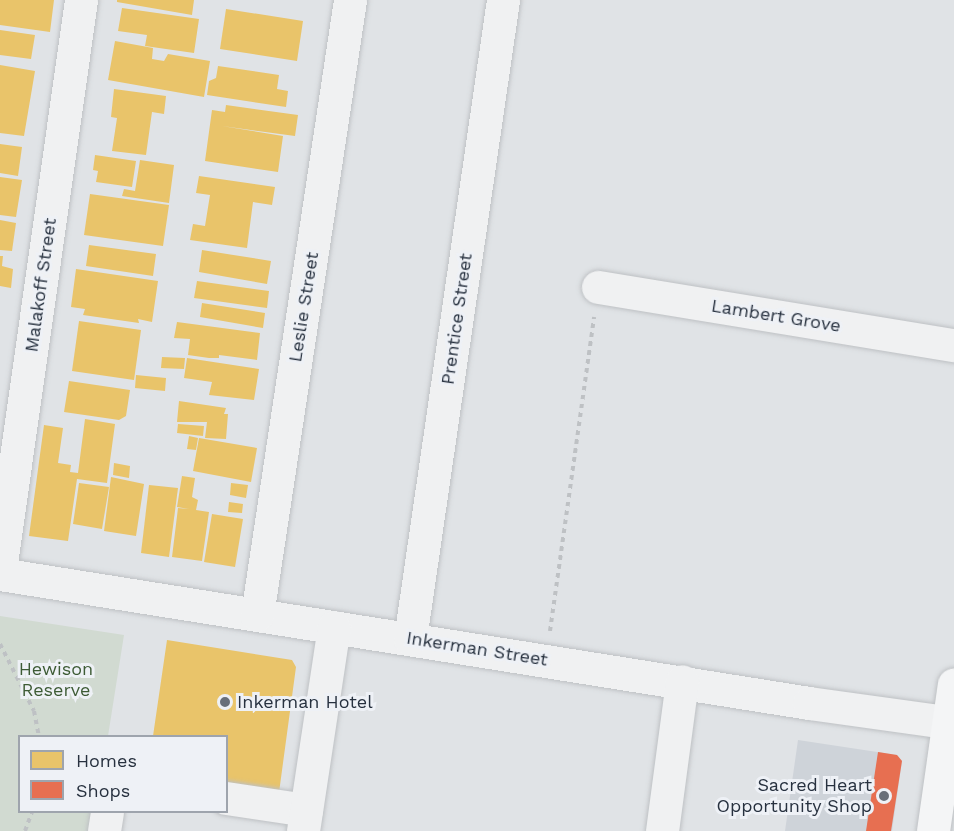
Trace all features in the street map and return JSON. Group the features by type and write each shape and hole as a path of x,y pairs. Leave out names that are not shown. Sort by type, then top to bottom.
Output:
{"main road":[{"path":"933,831 951,722 954,684"}],"street":[{"name":"Malakoff Street","path":"0,572 81,0"},
{"name":"Leslie Street","path":"257,615 350,0"},
{"name":"Prentice Street","path":"410,639 503,0"},
{"name":"Lambert Grove","path":"598,287 954,345"},
{"name":"Inkerman Street","path":"0,572 809,703 951,722"},
{"path":"228,799 305,821 334,627"},
{"path":"662,831 682,681"},
{"path":"104,831 107,813"}],"path":[{"path":"546,660 598,287"},
{"path":"0,644 30,703 39,735"},
{"path":"25,831 32,813"}],"shaded area":[{"path":"798,740 897,755 902,761 892,831 785,831"}],"green space":[{"name":"Hewison Reserve","path":"0,616 124,635 108,735 18,735 18,813 97,813 94,831 0,831"}],"building: Homes":[{"path":"0,0 54,0 50,32 0,25"},
{"path":"117,0 194,0 192,15 117,2"},
{"path":"122,8 199,19 194,53 145,46 147,35 118,31"},
{"path":"226,9 303,21 297,61 220,49"},
{"path":"0,30 35,35 31,59 0,55"},
{"path":"115,41 153,48 152,59 164,61 168,54 210,61 204,97 108,80"},
{"path":"0,65 35,71 24,136 0,133"},
{"path":"218,66 279,75 277,89 288,91 286,107 207,95 209,81 216,78"},
{"path":"114,89 166,96 164,114 152,112 146,155 112,151 117,118 111,117"},
{"path":"226,105 298,115 295,136 222,126 283,136 278,172 205,161 212,110 225,112"},
{"path":"0,144 22,147 18,176 0,173"},
{"path":"95,155 136,161 132,187 96,182 98,171 93,170"},
{"path":"140,160 174,165 169,203 122,196 124,189 135,191"},
{"path":"199,176 275,187 272,205 253,202 247,248 190,240 193,224 205,226 210,195 196,193"},
{"path":"0,177 22,180 16,217 0,215"},
{"path":"90,194 169,205 163,246 84,235"},
{"path":"0,220 16,223 12,251 0,250"},
{"path":"89,245 156,254 153,276 86,266"},
{"path":"202,250 271,261 267,284 199,272"},
{"path":"0,256 3,256 2,266 13,269 11,288 0,286"},
{"path":"76,269 158,281 152,322 138,319 139,323 83,315 85,309 71,307"},
{"path":"197,281 269,291 267,308 194,298"},
{"path":"202,303 265,313 263,328 200,317"},
{"path":"79,321 141,330 134,380 72,371"},
{"path":"177,322 260,333 257,360 219,355 219,358 209,358 188,355 190,339 174,338"},
{"path":"162,357 185,358 184,369 161,368"},
{"path":"187,358 259,369 254,400 209,395 212,382 184,378"},
{"path":"136,375 166,378 165,391 135,388"},
{"path":"69,381 130,390 126,416 119,420 64,412"},
{"path":"179,401 226,408 224,414 228,414 226,439 205,438 207,422 177,422"},
{"path":"85,419 115,424 107,483 77,479 68,541 29,536 44,425 63,428 58,463 71,465 70,472 78,473"},
{"path":"178,424 204,426 203,436 177,433"},
{"path":"189,436 198,438 196,450 187,449"},
{"path":"199,438 257,448 251,482 193,471"},
{"path":"114,463 130,466 129,478 113,475"},
{"path":"182,476 195,478 192,497 198,500 196,510 209,512 202,561 172,557 178,508 189,509 177,507"},
{"path":"111,477 144,484 136,536 104,531"},
{"path":"79,483 109,487 102,529 73,524"},
{"path":"231,483 248,485 246,498 230,495"},
{"path":"149,485 178,488 169,557 141,553"},
{"path":"229,502 243,504 242,513 228,512"},
{"path":"212,514 243,519 235,567 204,562"},
{"name":"Inkerman Hotel","path":"167,640 292,660 296,667 278,800 228,791 228,735 153,735"}],"building: Shops":[{"name":"Sacred Heart Opportunity Shop","path":"878,752 897,755 902,761 891,831 866,831"}],"place":[{"name":"Inkerman Hotel","path":"225,702"},
{"name":"Sacred Heart Opportunity Shop","path":"884,796"}]}
